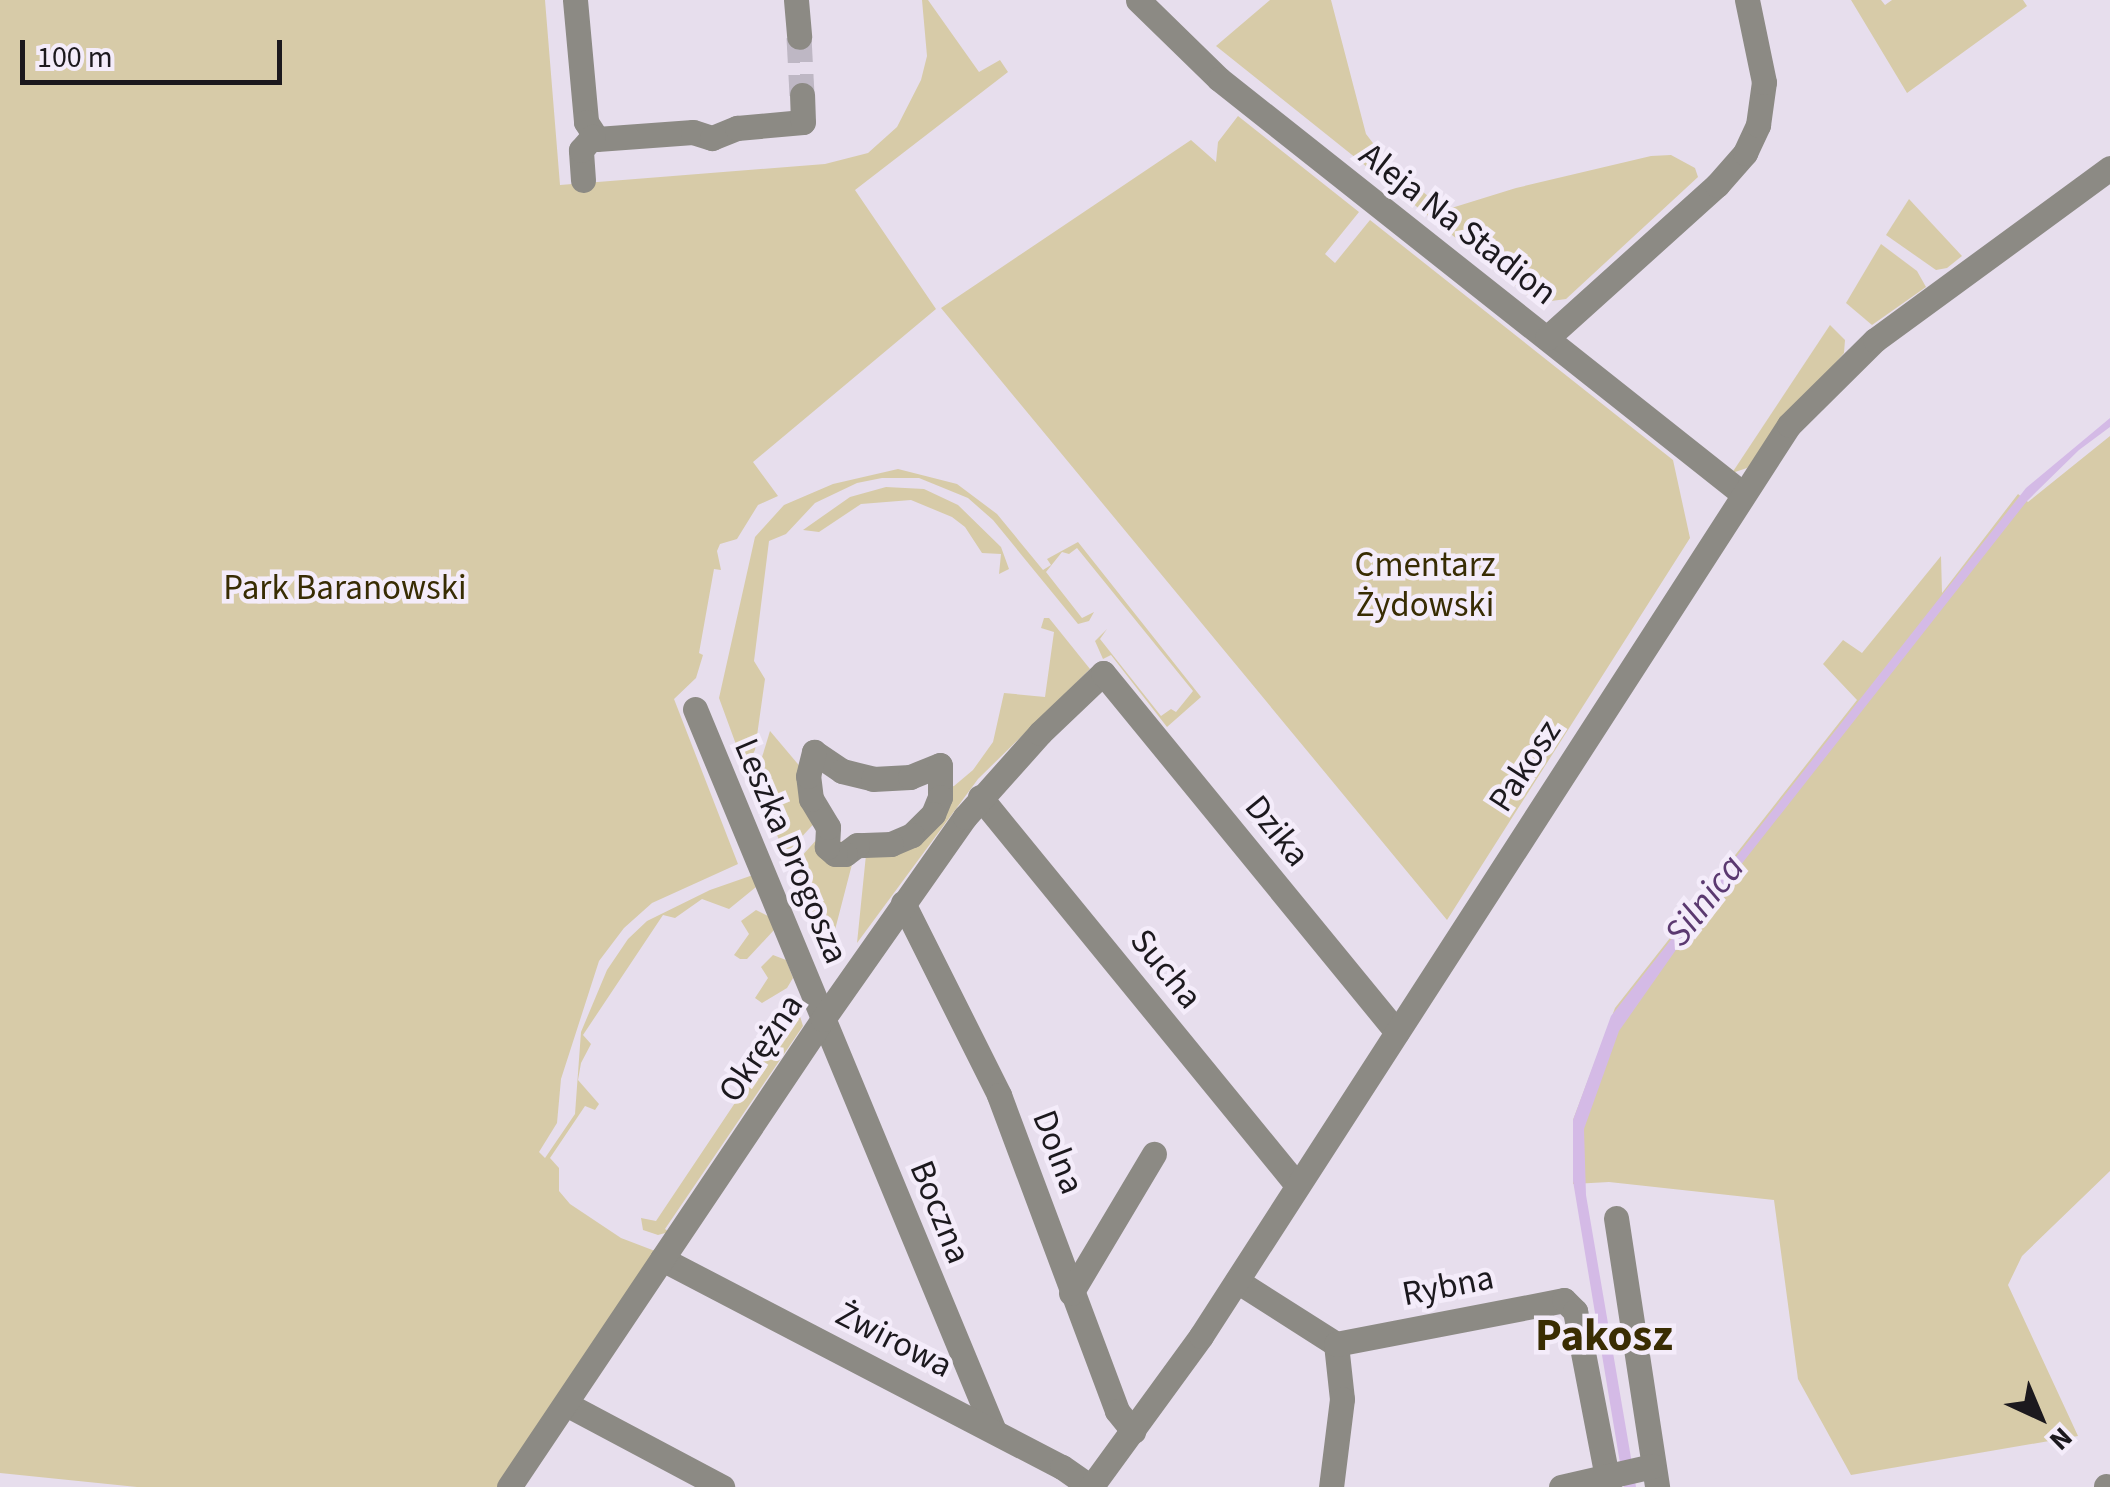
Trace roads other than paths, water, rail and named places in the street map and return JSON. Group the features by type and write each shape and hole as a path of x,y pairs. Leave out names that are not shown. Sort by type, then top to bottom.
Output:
{"street":[{"path":"575,0 586,119 593,136"},
{"path":"796,0 799,37"},
{"name":"Aleja Na Stadion","path":"1138,0 1208,71 1743,494"},
{"path":"1547,338 1717,185 1745,152 1758,124 1764,82 1747,0"},
{"path":"593,136 611,139 693,132 712,138 737,128 803,122 802,95"},
{"path":"583,180 582,150 593,136"},
{"name":"Pakosz","path":"1091,1487 1237,1281 1789,425 1848,364 1940,289 2110,168"},
{"name":"Dzika","path":"1103,673 1397,1032"},
{"name":"Okrężna","path":"509,1487 902,903 980,797 1103,673"},
{"name":"Leszka Drogosza","path":"695,709 822,1019"},
{"path":"814,752 842,771 873,779 910,777 940,764 942,789 933,814 912,835 890,844 856,846 840,855 825,842 828,827 808,788 810,763 814,752"},
{"name":"Sucha","path":"980,797 1297,1185"},
{"name":"Dolna","path":"902,903 999,1095 1117,1411 1133,1430"},
{"name":"Boczna","path":"822,1019 994,1431"},
{"path":"1071,1293 1154,1154"},
{"path":"1561,1487 1631,1477 1616,1218"},
{"name":"Żwirowa","path":"662,1259 994,1431 1091,1487"},
{"path":"1237,1281 1336,1344 1342,1399 1331,1487"},
{"name":"Rybna","path":"1336,1344 1558,1300 1572,1304 1631,1477"},
{"path":"566,1404 722,1487"}],"water":[{"name":"Silnica","path":"2110,418 2110,427 2079,450 2027,501 1692,927 1619,1031 1584,1129 1586,1195 1636,1487 1624,1487 1573,1181 1573,1120 1611,1016 2026,488"}],"tunnel":[{"path":"799,37 802,95"}],"district":[{"name":"Pakosz","path":"1604,1337"}],"park label":[{"name":"Cmentarz Żydowski","path":"1425,585"},
{"name":"Park Baranowski","path":"345,588"}]}
